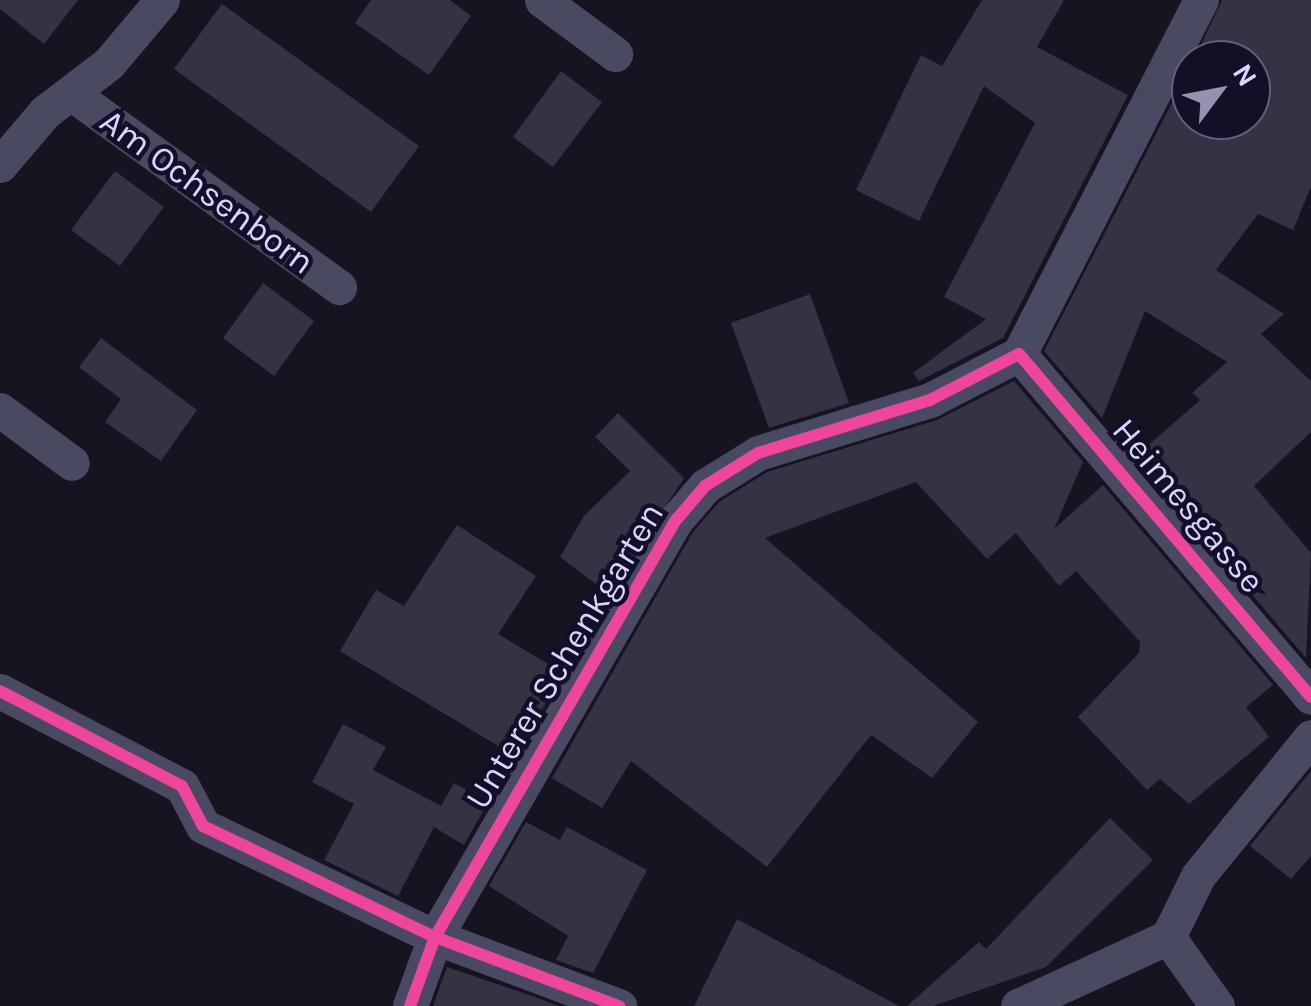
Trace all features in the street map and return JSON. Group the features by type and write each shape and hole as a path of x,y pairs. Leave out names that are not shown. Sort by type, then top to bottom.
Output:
{"street":[{"name":"Am Ochsenborn","path":"0,164 45,112 74,96 162,0"},
{"path":"542,0 615,54"},
{"path":"1019,354 1201,0"},
{"name":"Am Ochsenborn","path":"74,96 339,288"},
{"name":"Heimesgasse","path":"1019,354 1311,697"},
{"name":"Unterer Schenkgarten","path":"410,1006 435,936 676,520 705,486 758,452 930,400 1019,354"},
{"path":"0,410 72,462"},
{"path":"0,691 182,786 203,826 435,936 619,1006"},
{"path":"1018,1006 1168,938 1198,876 1311,737"},
{"path":"1168,938 1216,1006"}],"building":[{"path":"0,0 78,0 44,44 0,9"},
{"path":"371,0 450,0 471,16 429,75 355,23"},
{"path":"982,0 1064,0 1037,47 1128,95 1003,338 919,381 913,373 986,319 944,297 1035,123 984,86 919,221 856,190 921,55 942,66"},
{"path":"1222,0 1311,0 1311,187 1293,230 1258,214 1216,270 1284,314 1261,334 1311,381 1311,432 1254,486 1311,553 1306,658 1135,457 1200,400 1192,393 1227,362 1145,311 1102,418 1044,351 1171,105 1171,140 1271,140 1271,40 1203,40"},
{"path":"222,4 419,146 371,212 174,69"},
{"path":"561,71 602,102 553,167 513,137"},
{"path":"115,171 164,207 120,266 71,230"},
{"path":"263,283 314,321 274,376 223,338"},
{"path":"810,294 849,403 769,428 731,323"},
{"path":"101,338 197,410 161,461 105,422 121,399 79,367"},
{"path":"1014,381 1083,462 1054,529 1103,485 1273,685 1246,707 1269,737 1189,804 1160,779 1147,790 1078,717 1139,653 1140,642 1076,571 1059,586 1016,533 987,559 916,482 765,538 978,722 932,778 871,735 767,867 631,761 602,808 552,778 693,532 719,502 767,472 937,420"},
{"path":"618,413 684,478 609,594 560,557 584,516 630,471 595,437"},
{"path":"457,525 536,576 498,634 563,673 515,756 340,651 376,590 404,606"},
{"path":"343,724 386,747 373,770 441,806 454,783 488,802 464,845 434,827 398,896 324,860 354,804 312,782"},
{"path":"1311,771 1311,856 1291,879 1250,846"},
{"path":"1110,818 1153,860 1046,967 933,1006 907,1006 979,942 986,949"},
{"path":"526,822 560,840 567,827 647,870 593,973 556,960 568,936 489,886"},
{"path":"737,919 802,954 899,1006 694,1006"},
{"path":"447,967 535,997 558,1006 433,1006"}],"cycle path":[{"path":"410,1006 435,937 676,520 705,486 758,453 930,400 1019,354 1311,697"},
{"path":"0,691 182,786 203,826 435,937 619,1006"}]}
